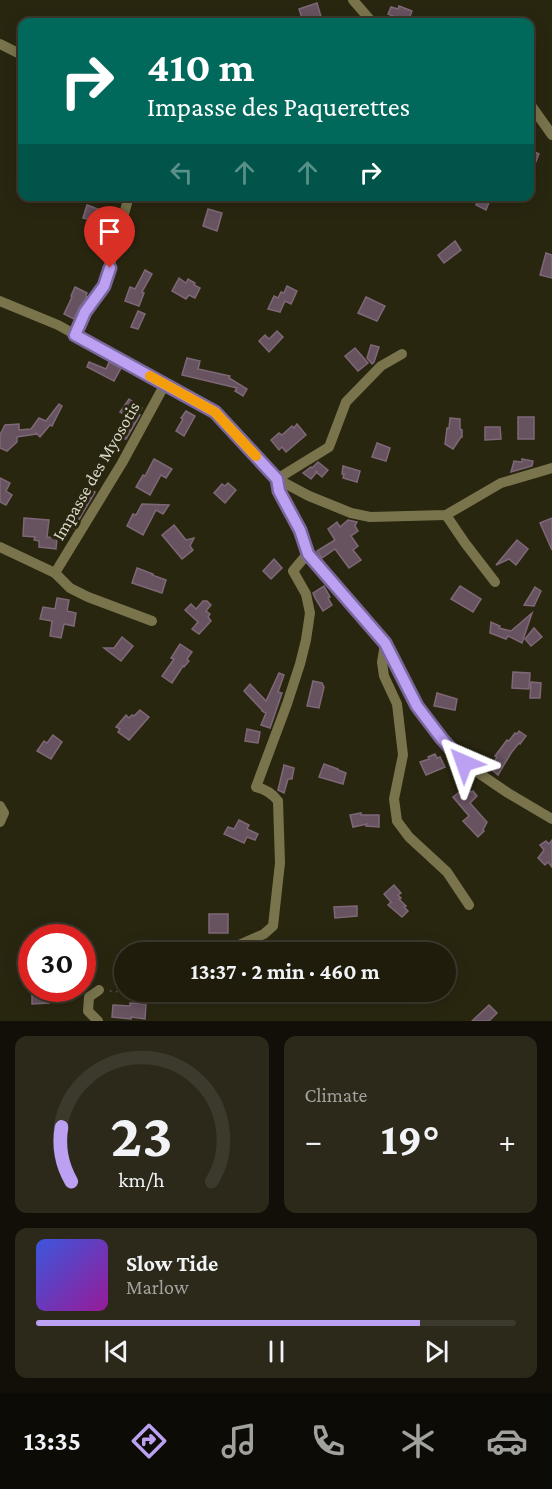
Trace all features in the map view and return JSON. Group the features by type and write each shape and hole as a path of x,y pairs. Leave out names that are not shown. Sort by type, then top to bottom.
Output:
{"street":[{"path":"353,0 369,18"},
{"path":"0,44 18,53"},
{"path":"534,110 552,135"},
{"path":"75,335 85,312 104,286 128,201"},
{"path":"0,301 58,325 215,412 277,479 309,496 351,513 370,517 446,515 501,483 552,468"},
{"path":"277,479 329,447 346,402 381,366 402,354"},
{"name":"Impasse des Myosotis","path":"55,573 122,463 165,384"},
{"path":"277,479 279,491 300,530 308,554 385,643 417,706 442,739 464,763 552,819"},
{"path":"446,515 495,582"},
{"path":"0,548 55,573 70,588 152,621"},
{"path":"246,942 264,934 273,926 280,863 279,801 273,794 256,787 287,704 306,640 310,613 306,594 293,571 308,554"},
{"path":"385,643 382,662 384,676 397,704 402,755 394,800 397,821 409,837 447,872 469,905"},
{"path":"0,806 4,813 0,822"},
{"path":"98,1021 88,1011 89,997 99,990"}],"path":[{"path":"99,990 114,991"}],"building":[{"path":"317,3 321,18 302,18 299,9"},
{"path":"399,6 412,11 409,18 398,18 388,14 391,7 398,9"},
{"path":"534,152 539,154 534,166"},
{"path":"473,201 490,201 486,210 476,205 477,203"},
{"path":"87,205 103,211 102,215 115,220 107,246 93,240 100,222 83,218"},
{"path":"208,209 222,213 217,231 203,226"},
{"path":"455,241 461,250 444,263 438,255"},
{"path":"546,253 552,255 552,278 540,275"},
{"path":"145,270 152,274 142,292 144,293 139,306 125,301 130,287 135,289"},
{"path":"179,278 186,283 188,279 200,288 195,298 189,295 186,299 172,291"},
{"path":"287,286 297,291 291,304 285,301 280,312 268,309 274,296 278,298"},
{"path":"75,287 87,293 87,297 74,319 64,314"},
{"path":"366,297 385,306 377,321 358,313"},
{"path":"138,311 145,314 138,329 131,327"},
{"path":"277,331 283,337 269,352 259,341 265,335 269,339"},
{"path":"371,345 379,347 372,364 367,358"},
{"path":"355,348 368,363 358,371 345,356"},
{"path":"187,358 200,361 198,369 230,376 229,378 247,389 243,396 235,391 237,388 182,375"},
{"path":"89,362 106,369 109,362 121,368 114,381 87,367"},
{"path":"129,399 142,408 124,439 132,420 120,412"},
{"path":"59,404 62,406 52,426 50,425 40,437 36,433 17,437 17,442 7,451 0,448 0,435 5,425 19,424 19,430 31,429 39,418 46,421"},
{"path":"186,411 195,416 184,436 176,431"},
{"path":"518,417 534,417 534,439 518,439"},
{"path":"450,418 460,419 462,430 462,437 453,449 445,444"},
{"path":"297,424 306,435 286,452 282,447 279,450 271,440 279,433 282,435 292,426 294,428"},
{"path":"485,427 500,427 501,439 485,440"},
{"path":"377,443 390,448 386,461 372,457"},
{"path":"154,459 172,469 166,478 161,475 150,495 136,487"},
{"path":"522,459 533,461 532,466 511,472 514,461 522,462"},
{"path":"318,462 328,470 322,477 317,472 311,479 303,473"},
{"path":"343,466 360,471 357,482 343,478"},
{"path":"0,478 10,483 6,491 12,495 6,505 0,502"},
{"path":"228,483 236,490 225,503 214,493 222,484 225,486"},
{"path":"91,490 95,492 74,528 71,527"},
{"path":"142,504 169,505 163,514 156,510 143,535 127,526 133,514 136,515"},
{"path":"24,518 49,520 47,537 57,538 56,549 39,547 39,541 34,540 35,537 23,536"},
{"path":"552,518 552,550 540,523"},
{"path":"348,520 357,522 355,526 358,531 351,536 358,546 353,550 361,560 349,568 335,549 322,558 317,551 335,540 328,529 337,522 340,527"},
{"path":"174,525 186,540 194,538 190,546 193,550 182,559 162,535"},
{"path":"517,540 528,549 516,565 509,559 496,565"},
{"path":"274,559 282,568 271,579 263,571"},
{"path":"137,568 166,580 162,593 132,583"},
{"path":"324,586 332,605 323,611 313,593"},
{"path":"460,586 481,599 473,612 451,599"},
{"path":"535,587 541,591 534,606 524,605"},
{"path":"57,598 69,600 67,611 76,613 74,626 64,624 61,638 50,636 52,621 40,619 43,607 55,609"},
{"path":"203,601 211,605 206,611 210,614 208,617 211,621 199,634 192,629 198,622 185,610 191,604 196,609"},
{"path":"532,613 522,643 508,636 506,639 490,633 491,622 500,626 499,628 511,631"},
{"path":"534,628 542,637 531,646 525,639"},
{"path":"122,637 133,646 121,661 104,648 114,648"},
{"path":"180,644 192,652 187,659 189,661 172,683 162,676 174,659 171,658"},
{"path":"513,672 530,673 529,689 512,688"},
{"path":"279,673 284,675 278,692 282,693 270,728 261,725 266,713 244,691 250,684 266,701"},
{"path":"313,681 322,683 324,687 319,708 307,706"},
{"path":"531,682 541,683 540,698 530,698"},
{"path":"437,693 457,699 455,710 434,706"},
{"path":"140,710 149,717 129,740 118,732 120,729 116,727 126,715 129,718"},
{"path":"247,729 260,732 258,743 245,741"},
{"path":"519,731 526,736 511,753 498,775 490,768 497,757 495,756 507,740 509,741"},
{"path":"53,735 62,742 51,759 37,751 44,741 47,743"},
{"path":"435,754 437,758 440,757 445,767 426,775 420,762"},
{"path":"324,764 346,773 343,784 319,777"},
{"path":"284,765 294,768 292,779 288,779 284,793 278,790"},
{"path":"466,787 477,796 470,803 487,822 484,831 478,837 463,821 469,816 453,797"},
{"path":"361,813 361,815 379,815 379,827 366,826 367,824 353,827 350,815"},
{"path":"239,820 249,825 247,829 258,834 255,840 247,837 244,843 224,834 228,827 234,829"},
{"path":"552,840 552,867 548,862 545,865 538,858 544,850 540,845 546,841 549,844"},
{"path":"394,885 401,893 398,895 401,898 399,899 408,911 402,917 388,905 391,902 384,894"},
{"path":"357,906 357,916 335,918 334,907"},
{"path":"209,914 228,914 228,933 209,933"},
{"path":"32,1002 49,1002 49,1003 32,1004"},
{"path":"130,1003 146,1004 145,1019 112,1017 113,1005 130,1006"},
{"path":"489,1005 497,1013 489,1021 472,1021"}],"slow traffic":[{"path":"150,376 215,412 256,456"}],"route":[{"path":"110,268 104,286 85,312 75,335 215,412 277,479 279,491 300,530 308,554 385,643 417,706 464,763"}]}
